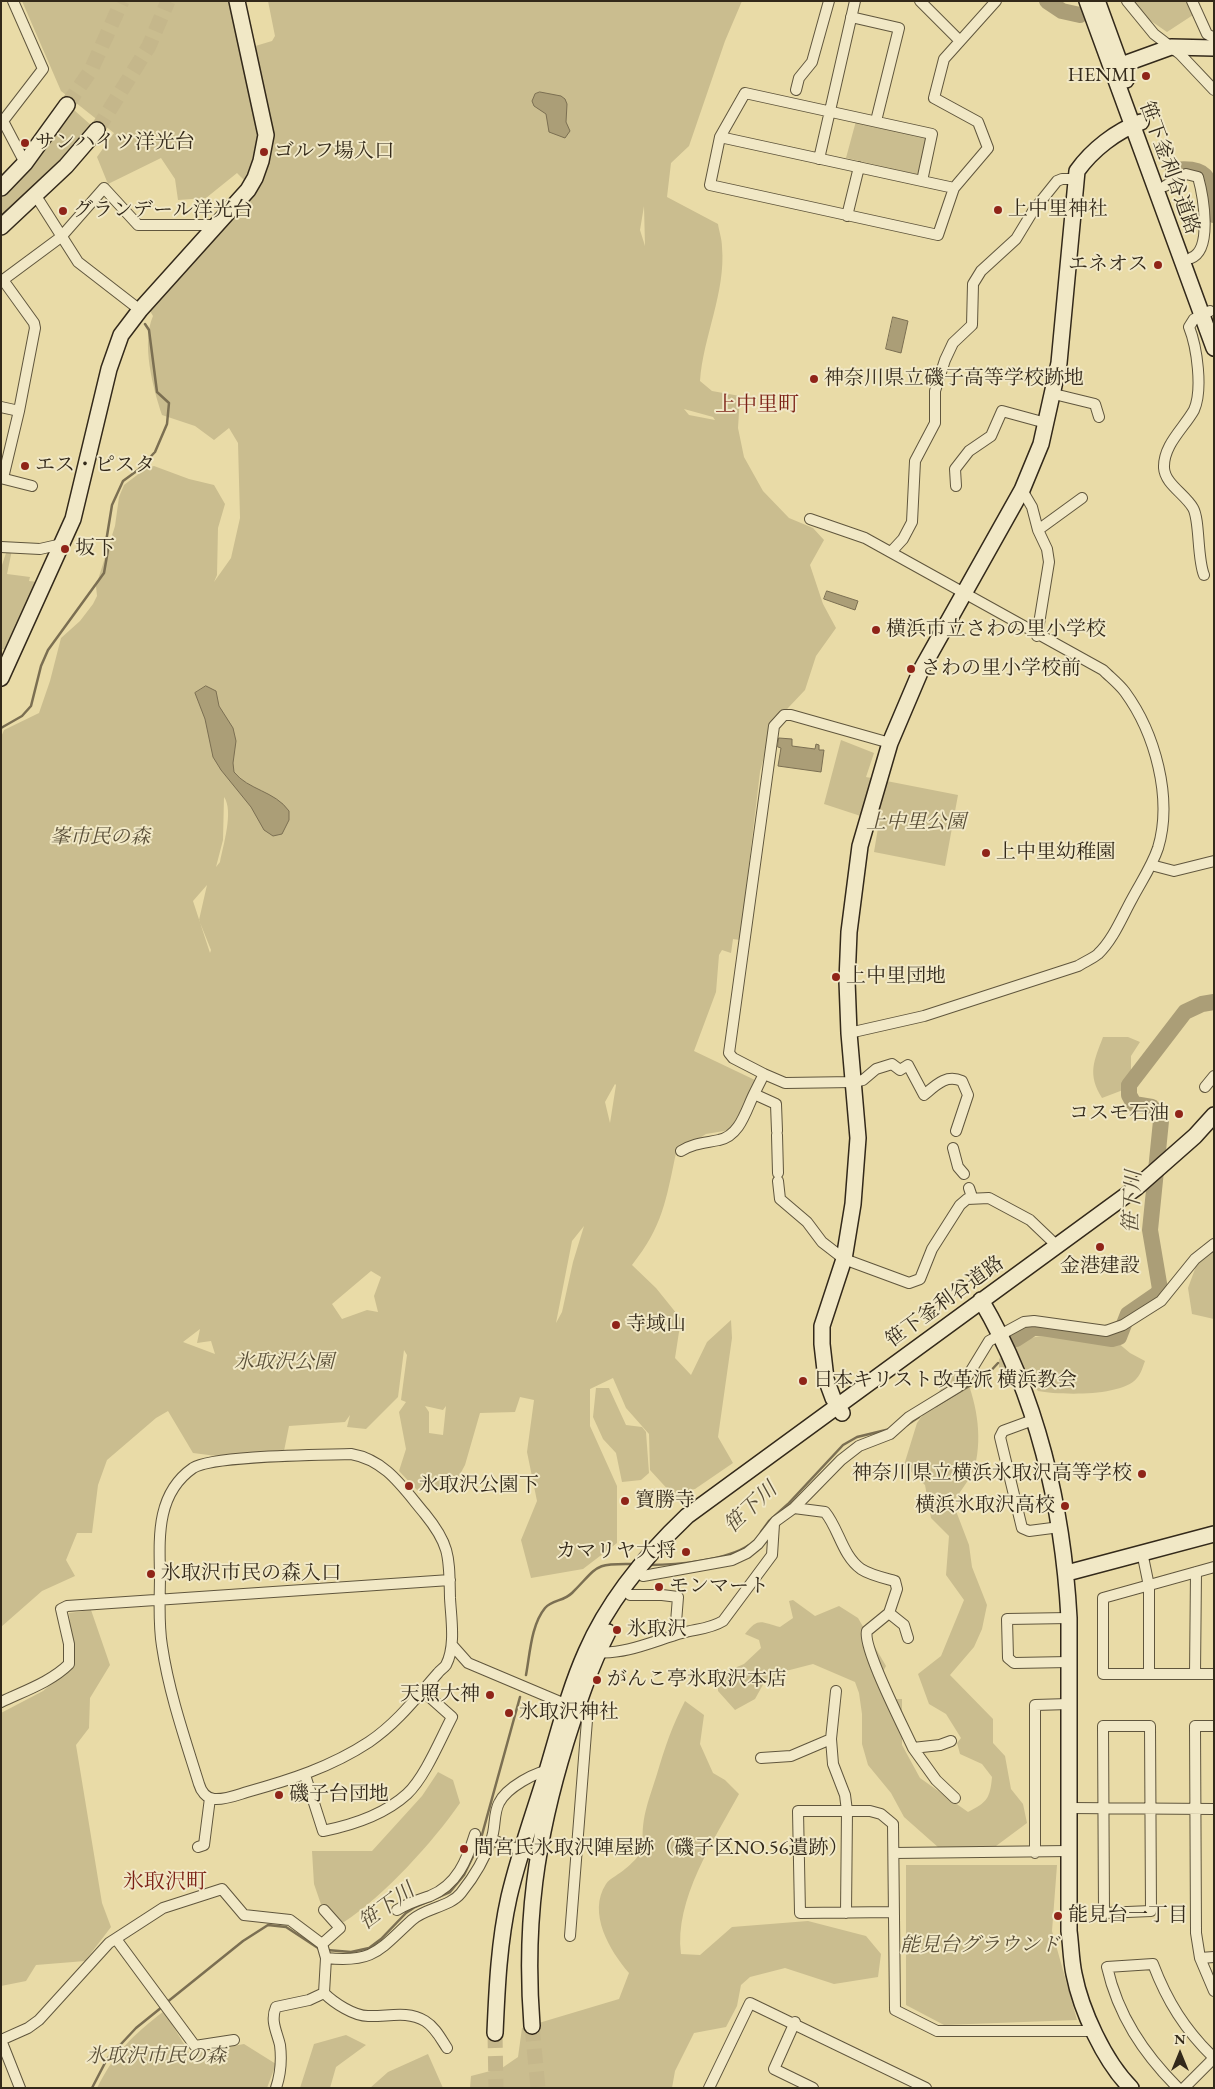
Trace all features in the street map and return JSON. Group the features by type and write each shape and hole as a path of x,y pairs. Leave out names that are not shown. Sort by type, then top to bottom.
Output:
{"street":[{"path":"13,1 43,69 2,121 25,163"},
{"path":"1,678 62,544 112,359 121,335 140,310 255,178 266,135 237,1"},
{"path":"795,96 799,78 812,62 829,1"},
{"path":"818,159 855,1"},
{"path":"920,1 960,41"},
{"path":"922,181 932,134 828,111 795,96 745,93 720,137 710,185 938,235 954,188 988,148 978,122 934,98 944,59 996,1"},
{"name":"笹下釜利谷道路","path":"1087,1 1116,66 1208,316"},
{"name":"笹下釜利谷道路","path":"1098,1 1116,66"},
{"path":"1126,1 1154,34 1171,47 1214,90"},
{"path":"1192,1 1207,34 1214,38"},
{"path":"851,17 899,28 876,121"},
{"path":"1116,66 1171,47 1214,48"},
{"path":"1,188 25,163 67,105"},
{"path":"840,1409 826,1379 823,1363 822,1326 844,1259 853,1204 858,1138 849,1033 849,932 860,846 890,743 921,670 1022,490 1041,444 1054,394 1059,363 1077,171 1087,156 1137,124"},
{"name":"笹下釜利谷道路","path":"1137,124 1165,186 1191,258 1208,316 1214,348"},
{"path":"1,227 36,196 97,130"},
{"path":"720,137 954,188"},
{"path":"848,216 859,167"},
{"path":"1165,186 1186,174 1198,177 1204,201 1204,222 1200,251 1197,256 1191,258"},
{"path":"891,552 903,539 912,522 916,461 935,424 935,391 945,360 953,343 972,324 973,284 981,271 1016,239 1033,211 1057,181 1075,179"},
{"path":"32,486 2,478 19,411 35,328 34,323 2,280 61,237 104,188 138,225 216,225"},
{"path":"36,196 78,262 140,310"},
{"path":"1204,576 1194,509 1167,477 1164,468 1169,449 1194,410 1196,402 1198,360 1196,344 1189,328 1194,319 1208,316"},
{"path":"1054,394 1095,404 1099,417"},
{"path":"1,407 19,411"},
{"path":"956,486 955,469 968,451 991,436 1002,411 1046,424"},
{"path":"1022,490 1032,507 1038,530 1048,548 1048,562 1037,636"},
{"path":"1038,530 1082,498"},
{"path":"810,519 865,538 1037,636 1103,670 1124,690 1137,712 1155,757 1165,806 1162,828 1151,865 1114,933 1098,954 1078,966 924,1016 849,1033"},
{"path":"1,547 40,549 62,544"},
{"path":"890,743 791,714 784,715 774,726 729,1052 733,1058 764,1074 785,1082 854,1082 863,1080 876,1069 892,1064 900,1070 908,1065 924,1095 940,1080 955,1078 962,1081 968,1099 958,1120 956,1131"},
{"path":"1151,865 1174,871 1214,861"},
{"path":"682,1152 694,1144 721,1140 732,1134 764,1074"},
{"path":"1205,1087 1214,1076"},
{"path":"754,1094 776,1104 780,1199 807,1222 822,1242 844,1259 909,1283 920,1279 932,1249 960,1205 968,1199 989,1198 1030,1220 1052,1241 1055,1248"},
{"name":"笹下釜利谷道路","path":"494,2033 500,1947 508,1898 521,1852 552,1770 586,1652 622,1589 710,1509 840,1409 1135,1194 1214,1115"},
{"name":"笹下釜利谷道路","path":"983,1304 1055,1248 1135,1194 1160,1180 1214,1127"},
{"path":"953,1148 958,1167 964,1174"},
{"path":"646,1566 732,1560 747,1553 758,1544 783,1514 794,1508 827,1472 851,1451 890,1434 904,1420 964,1382 989,1340 1024,1322 1034,1321 1106,1331 1116,1328 1162,1301 1195,1259 1214,1244"},
{"path":"983,1304 1000,1334 1033,1420 1056,1497 1066,1573 1069,1618 1069,1931 1074,1974 1093,2031 1113,2065 1131,2088"},
{"path":"1033,1420 1003,1431 1000,1437 1022,1528 1029,1532 1060,1527"},
{"path":"351,1454 363,1456 380,1464 396,1478 439,1531 448,1552 452,1645 446,1666 424,1692 390,1726 349,1755 305,1775 222,1799 210,1798 202,1792 199,1784 169,1684 162,1645 160,1600 159,1538 161,1516 166,1501 177,1482 194,1467 206,1463 237,1459 351,1454"},
{"path":"794,1508 818,1509 825,1512 833,1522 848,1556 862,1569 895,1581 898,1589 889,1613 867,1631 866,1640 884,1685 914,1748 936,1780 956,1798"},
{"path":"598,1652 611,1653 675,1635 712,1628 723,1621 772,1555 774,1524"},
{"path":"1066,1573 1214,1534"},
{"path":"1142,1552 1149,1586 1149,1674"},
{"name":"笹下釜利谷道路","path":"571,1708 598,1652 646,1566"},
{"path":"1214,1567 1103,1598 1103,1674 1214,1674"},
{"path":"1195,1674 1196,1572"},
{"path":"1,1702 47,1680 61,1672 68,1664 68,1644 61,1609 67,1606 450,1580"},
{"path":"630,1595 662,1594 678,1597 675,1635"},
{"path":"889,1613 904,1625 908,1638"},
{"path":"1069,1618 1008,1619 1008,1658 1014,1663 1069,1662"},
{"path":"452,1645 468,1663 571,1708 587,1720 570,1936"},
{"path":"446,1666 468,1663"},
{"path":"836,1691 831,1739 833,1764 845,1796 847,1811 846,1913"},
{"path":"305,1775 323,1831 353,1824 388,1808 408,1793 424,1769 452,1717 424,1692"},
{"path":"1034,1852 1035,1705 1069,1704"},
{"path":"1103,1726 1150,1726 1149,1808 1151,1911 1104,1912 1103,1726"},
{"path":"1214,1726 1195,1726 1196,1933 1200,1958 1214,1991"},
{"path":"761,1758 792,1756 831,1739"},
{"path":"914,1748 940,1746 951,1741"},
{"path":"326,1958 367,1957 380,1951 414,1918 459,1895 472,1878 492,1840 499,1802 521,1782 540,1771 552,1770"},
{"name":"笹下釜利谷道路","path":"532,2026 529,1947 531,1900 552,1770"},
{"path":"198,1847 204,1845 210,1798"},
{"path":"1069,1808 1214,1810"},
{"path":"894,1912 800,1912 798,1811 847,1811 881,1814 893,1824 894,1853 895,2010 937,2031 1093,2031"},
{"path":"397,1910 411,1902 432,1895 457,1876 468,1856 475,1834"},
{"path":"492,1840 521,1852 537,1856"},
{"path":"894,1853 1069,1851"},
{"path":"20,2088 1,2040 28,2028 39,2020 88,1964 116,1939 162,1908 222,1890 244,1915 290,1920 322,1944 326,1958 324,1993 328,1998 360,2015 405,2015 425,2021 434,2029 447,2048"},
{"path":"432,1895 436,1907"},
{"path":"322,1944 340,1928 324,1910"},
{"path":"116,1939 195,2046 234,2040"},
{"path":"1200,1958 1214,1957"},
{"path":"1178,2088 1154,2064 1136,2038 1112,1990 1107,1967 1153,1964 1163,1991 1176,2015 1193,2038 1214,2058 1184,2088"},
{"path":"276,2088 282,2064 280,2044 273,2022 276,2007 309,2000 324,1993"},
{"path":"709,2088 750,2003 795,2022 924,2087"},
{"path":"795,2022 774,2069 814,2088"}],"green space":[{"path":"22,1 233,1 260,142 247,183 237,173 206,198 178,200 175,179 161,158 108,184 97,157 114,133 61,91"},
{"path":"268,1 742,1 725,41 689,146 671,163 667,197 718,224 722,244 721,281 705,348 700,381 712,391 740,396 738,428 744,457 763,491 789,518 813,528 824,540 810,565 823,604 836,628 816,656 805,690 772,725 760,772 740,940 733,939 731,953 722,950 719,955 716,992 694,1051 757,1081 730,1130 706,1134 676,1153 666,1199 657,1225 651,1238 632,1265 656,1288 681,1319 675,1358 691,1375 707,1342 731,1320 732,1338 718,1437 733,1463 695,1489 672,1494 650,1470 649,1434 626,1408 613,1378 590,1389 590,1426 617,1486 617,1543 583,1569 531,1578 521,1540 537,1501 527,1452 534,1400 520,1397 515,1412 480,1413 465,1465 452,1489 418,1491 399,1471 406,1449 399,1412 406,1402 401,1400 407,1355 404,1350 398,1397 366,1429 347,1427 350,1415 345,1422 289,1426 284,1451 217,1456 193,1453 168,1411 156,1418 107,1460 98,1485 92,1533 77,1533 66,1560 75,1576 42,1591 1,1627 1,737 4,730 39,713 50,681 61,638 80,621 97,596 96,586 115,526 119,497 124,485 145,469 154,466 189,479 214,485 225,504 218,528 217,575 214,582 231,558 240,518 238,443 229,428 214,440 195,426 162,415 155,392 148,352 148,339 153,316 150,311 161,299 168,282 208,243 263,155 252,47 272,41 275,36","holes":["644,206 645,246 640,230","684,409 713,417 715,420 689,415","224,797 228,811 227,829 220,862 216,867 223,840","207,885 199,920 193,901","200,923 211,950 210,953","615,1084 616,1085 610,1123 605,1102","584,1226 573,1262 562,1312 556,1323 572,1241","371,1271 381,1277 374,1296 378,1312 367,1310 342,1319 332,1304","200,1329 197,1343 211,1341 215,1354 183,1342","425,1406 443,1410 446,1406 443,1435 429,1433 429,1412"]},
{"path":"1132,1 1188,1 1193,15 1167,32 1138,12"},
{"path":"74,110 92,126 54,172 1,220 1,199"},
{"path":"856,121 927,135 920,175 846,158"},
{"path":"7,550 12,550 7,574 30,577 29,581 39,582 8,650 1,649 1,568"},
{"name":"上中里公園","path":"841,740 874,753 866,777 958,795 945,866 874,852 879,822 824,804"},
{"path":"1103,1037 1128,1037 1140,1042 1131,1056 1131,1073 1123,1090 1102,1098 1097,1089 1093,1074"},
{"path":"1214,1250 1214,1319 1192,1314 1188,1288 1199,1258"},
{"path":"1079,1328 1111,1337 1130,1353 1145,1361 1138,1376 1129,1384 1118,1389 1075,1394 1038,1391 1021,1368 999,1374 999,1359 1021,1340"},
{"path":"963,1371 975,1405 978,1442 973,1471 953,1503 969,1545 972,1567 987,1605 982,1629 974,1647 950,1675 993,1719 993,1743 1005,1756 1011,1789 1023,1804 1027,1823 996,1846 939,1848 904,1817 891,1793 868,1765 862,1744 862,1714 859,1693 855,1682 813,1664 782,1672 765,1681 755,1699 735,1710 718,1691 718,1679 725,1672 744,1664 761,1648 759,1640 745,1634 753,1625 760,1622 780,1627 793,1618 789,1601 793,1600 815,1616 839,1606 858,1618 886,1666 877,1683 884,1699 902,1699 902,1745 920,1778 968,1812 986,1799 989,1795 992,1777 982,1764 960,1754 957,1743 961,1738 946,1714 929,1704 918,1674 941,1656 964,1600 946,1575 949,1536 931,1518 925,1485 904,1465 917,1423 952,1373"},
{"path":"596,1388 609,1388 626,1425 642,1427 646,1432 649,1473 641,1480 622,1482 616,1453 603,1439 593,1417"},
{"path":"91,1610 110,1665 90,1698 89,1728 76,1745 102,1903 111,1927 85,1961 36,1965 26,1981 1,1986 1,1713 43,1691 74,1665 69,1613"},
{"path":"685,1701 704,1715 700,1744 713,1773 725,1780 739,1794 698,1871 690,1892 680,1934 681,1954 700,1955 732,1927 808,1921 866,1936 881,1954 878,1977 834,1984 785,1968 750,1977 741,1985 737,2006 726,2027 694,2033 675,2071 672,2088 470,2088 471,2076 502,2068 518,2057 522,2028 619,1999 629,1973 608,1943 603,1931 599,1907 601,1895 606,1884 628,1867 644,1850 643,1830 648,1802 669,1737"},
{"path":"438,1772 453,1780 460,1803 449,1818 422,1851 375,1898 344,1922 326,1919 314,1884 312,1851 372,1851 422,1796"},
{"name":"能見台グラウンド","path":"906,1865 1057,1865 1052,1931 1077,2020 944,2025 906,2005"},
{"name":"氷取沢市民の森","path":"164,2011 190,2054 244,2044 276,2064 267,2088 97,2088 125,2045"},
{"path":"346,2035 366,2045 336,2067 330,2088 300,2088 314,2044"},
{"path":"428,2054 443,2088 370,2088 388,2072"}],"shaded area":[{"path":"540,92 561,96 565,99 567,104 566,122 570,131 565,138 549,132 546,114 534,106 532,101 535,94"},
{"path":"893,317 908,321 901,353 886,349"},
{"path":"827,591 858,601 855,610 824,599"},
{"path":"206,686 216,691 219,706 233,728 236,741 233,763 234,772 247,783 276,799 289,811 289,820 282,834 273,836 264,830 251,807 213,757 205,719 195,693"},
{"path":"779,738 792,739 792,746 815,749 816,744 819,745 819,750 824,750 821,772 778,766 781,748 778,747"}],"waterway":[{"name":"笹下川","path":"1047,1 1062,11 1080,15"},
{"name":"笹下川","path":"1173,170 1196,170 1207,178 1214,215"},
{"path":"1,728 22,716 31,706 41,666 48,650 104,573 108,550 106,542 112,505 123,481 138,470 155,452 167,424 169,403 157,392 149,330 145,324"},
{"name":"笹下川","path":"1016,1339 1033,1328 1112,1339 1119,1337 1128,1314 1157,1294 1160,1289 1150,1230 1161,1121 1152,1107 1134,1104 1129,1095 1129,1085 1185,1012 1202,1004 1214,1002"},
{"name":"笹下川","path":"936,1406 986,1376 998,1363"},
{"name":"笹下川","path":"907,1425 919,1417"},
{"name":"笹下川","path":"761,1532 769,1521 788,1504 843,1445 857,1437 890,1429"},
{"name":"笹下川","path":"650,1565 687,1563 715,1558 749,1545"},
{"name":"笹下川","path":"526,1675 534,1631 545,1608 551,1603 569,1596 598,1568 611,1564 634,1564"},
{"name":"笹下川","path":"327,1950 351,1952 369,1948 381,1939 406,1913 415,1907 450,1892 464,1875 480,1842 520,1697"},
{"name":"笹下川","path":"166,2003 243,1941 268,1925 286,1927 321,1950"},
{"name":"笹下川","path":"92,2088 107,2059 136,2028 162,2007"}],"tunnel":[{"path":"67,105 91,70 122,1"},
{"path":"97,130 149,46 168,1"},
{"path":"532,2026 538,2088"},
{"path":"495,2033 496,2088"}],"place":[{"name":"HENMI","path":"1146,76"},
{"name":"サンハイツ洋光台","path":"25,143"},
{"name":"ゴルフ場入口","path":"264,152"},
{"name":"上中里神社","path":"998,210"},
{"name":"グランデール洋光台","path":"63,211"},
{"name":"エネオス","path":"1158,265"},
{"name":"神奈川県立磯子高等学校跡地","path":"814,379"},
{"name":"エス・ピスタ","path":"25,466"},
{"name":"坂下","path":"65,549"},
{"name":"横浜市立さわの里小学校","path":"876,630"},
{"name":"さわの里小学校前","path":"911,669"},
{"name":"上中里幼稚園","path":"986,853"},
{"name":"上中里団地","path":"836,977"},
{"name":"コスモ石油","path":"1179,1114"},
{"name":"金港建設","path":"1100,1247"},
{"name":"寺域山","path":"616,1325"},
{"name":"日本キリスト改革派 横浜教会","path":"803,1381"},
{"name":"神奈川県立横浜氷取沢高等学校","path":"1142,1474"},
{"name":"氷取沢公園下","path":"409,1486"},
{"name":"寶勝寺","path":"625,1501"},
{"name":"横浜氷取沢高校","path":"1065,1506"},
{"name":"カマリヤ大将","path":"686,1552"},
{"name":"氷取沢市民の森入口","path":"151,1574"},
{"name":"モンマート","path":"659,1587"},
{"name":"氷取沢","path":"617,1630"},
{"name":"がんこ亭氷取沢本店","path":"597,1680"},
{"name":"天照大神","path":"490,1695"},
{"name":"氷取沢神社","path":"509,1713"},
{"name":"磯子台団地","path":"279,1795"},
{"name":"間宮氏氷取沢陣屋跡（磯子区NO.56遺跡）","path":"464,1849"},
{"name":"能見台一丁目","path":"1058,1916"}],"district":[{"name":"上中里町","path":"757,405"},
{"name":"氷取沢町","path":"165,1882"}],"park label":[{"name":"峯市民の森","path":"100,838"},
{"name":"氷取沢公園","path":"284,1363"}]}
